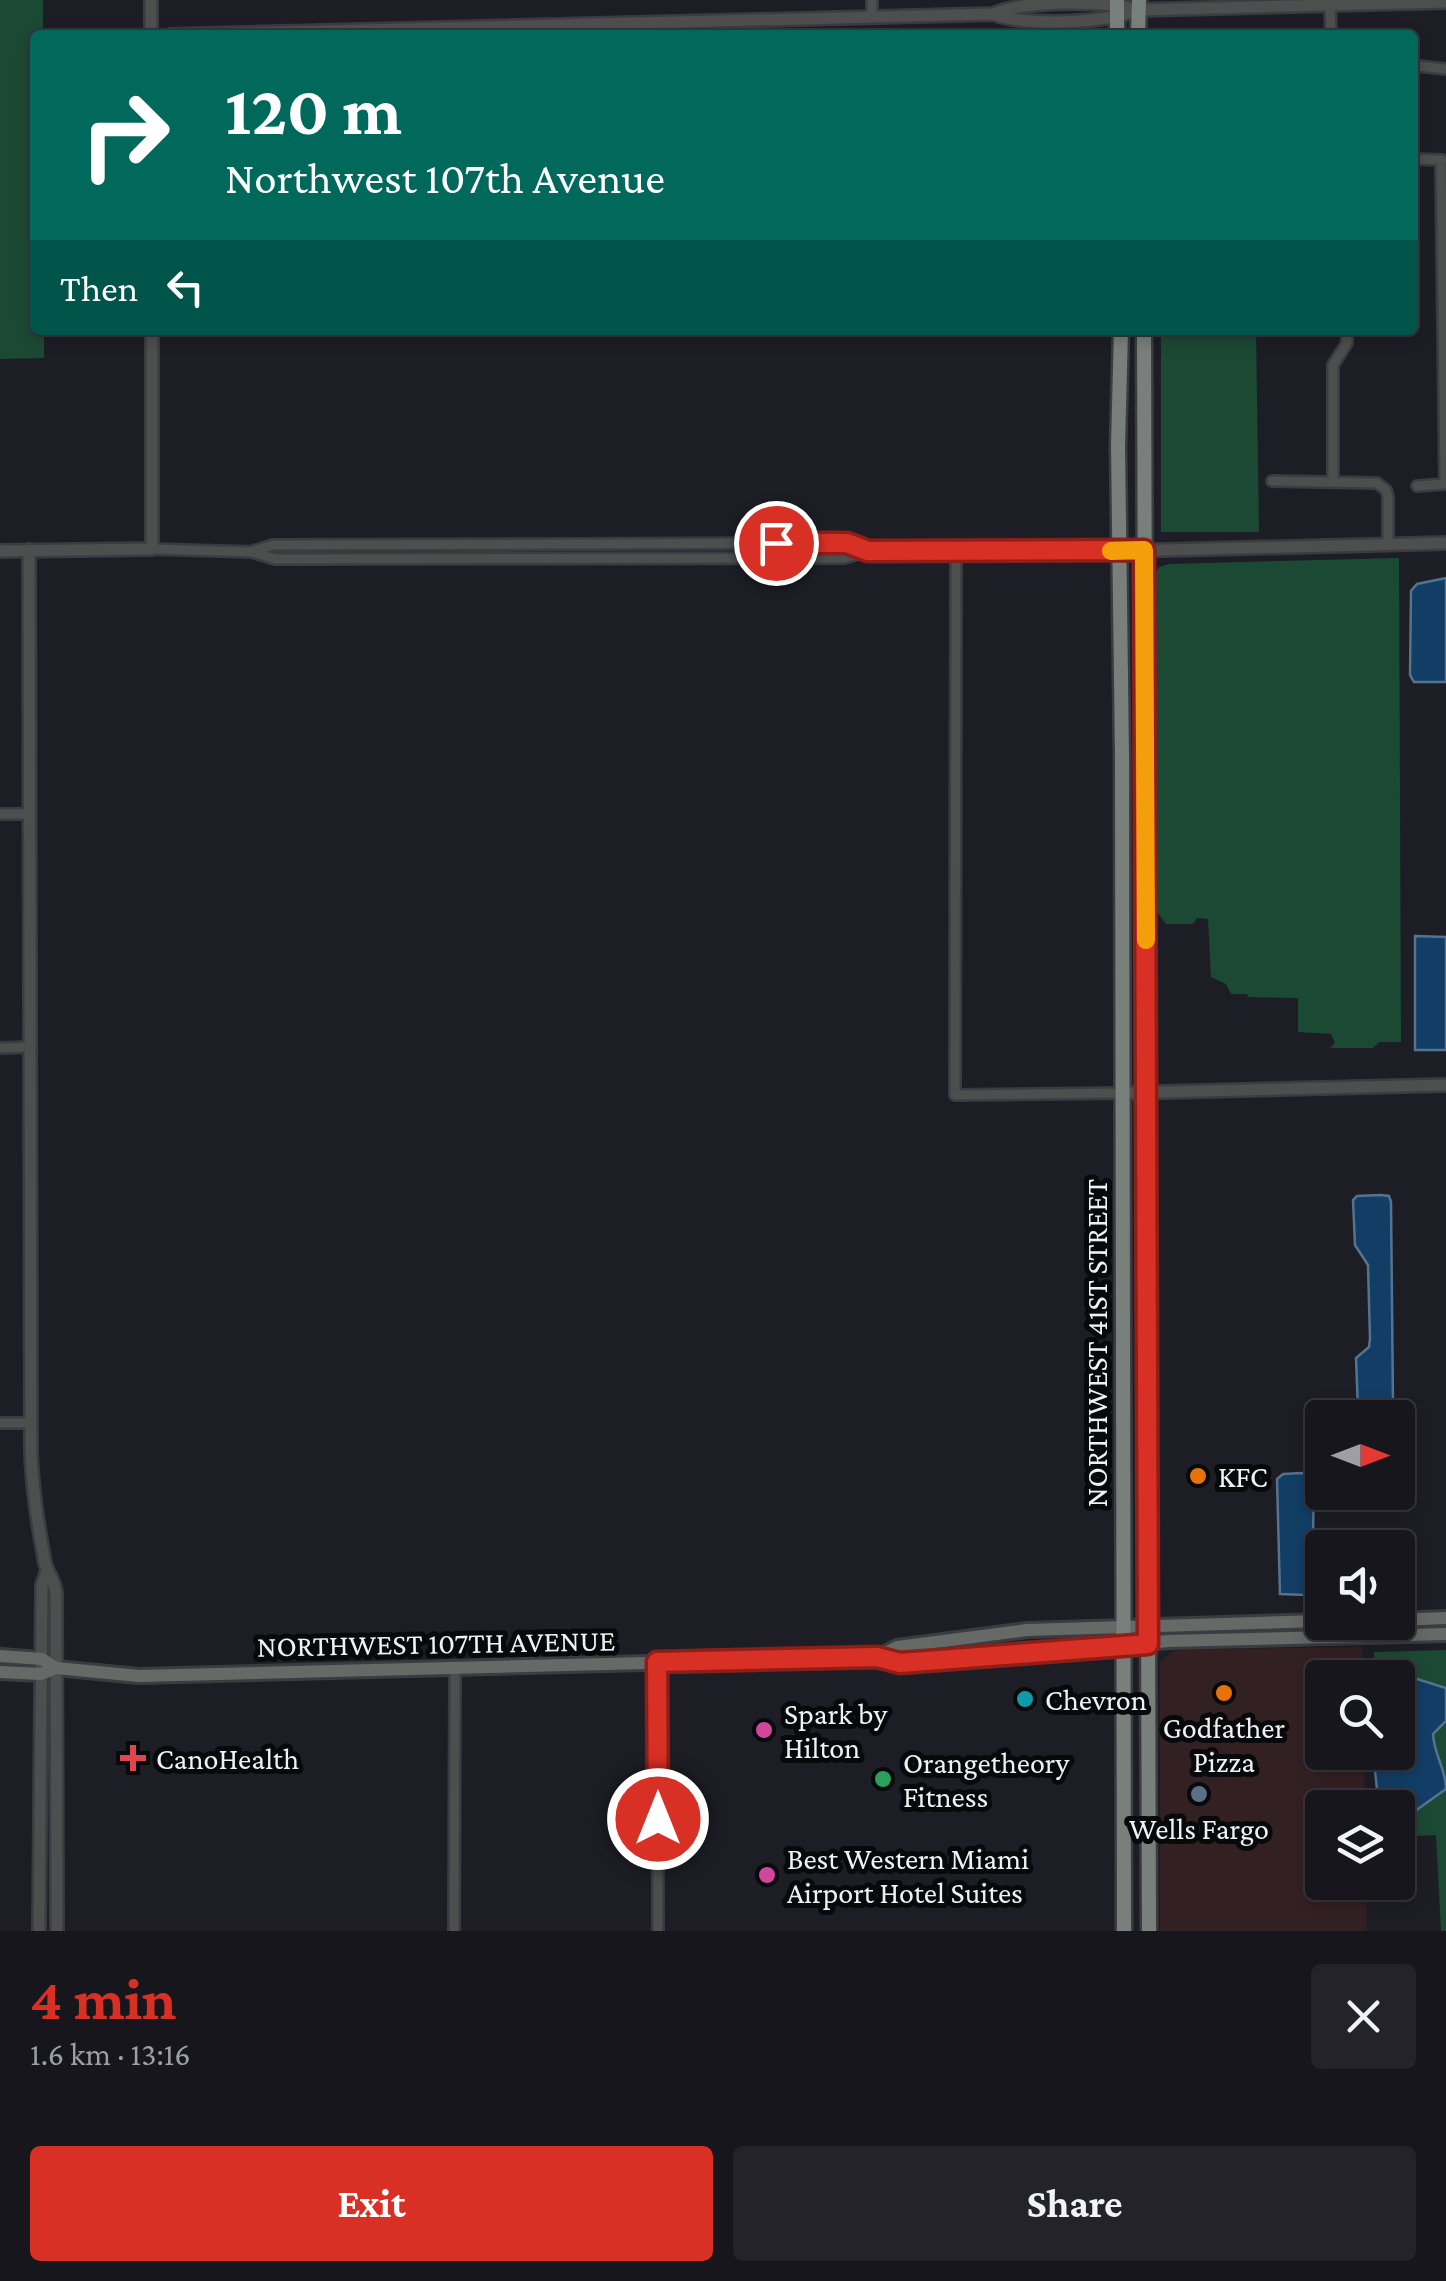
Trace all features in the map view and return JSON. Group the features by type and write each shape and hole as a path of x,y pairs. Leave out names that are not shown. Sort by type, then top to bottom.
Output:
{"main road":[{"path":"1138,30 1139,5"},
{"name":"NORTHWEST 41ST STREET","path":"1121,335 1118,396 1123,551 1124,1931"},
{"name":"NORTHWEST 41ST STREET","path":"1144,335 1148,1931"},
{"path":"1415,1619 1446,1618"},
{"name":"NORTHWEST 107TH AVENUE","path":"877,1657 897,1646 974,1636 1124,1626 1305,1621"},
{"name":"NORTHWEST 107TH AVENUE","path":"0,1656 56,1668 151,1676 877,1657 900,1663 1148,1644 1446,1634"},
{"name":"NORTHWEST 107TH AVENUE","path":"0,1672 41,1666"}],"street":[{"path":"151,0 152,30"},
{"path":"872,0 872,18"},
{"path":"527,30 993,14 1012,21 1139,5 1446,2"},
{"path":"1330,6 1330,30"},
{"path":"1418,66 1446,69"},
{"path":"1416,486 1446,484 1443,160 1418,159"},
{"path":"152,335 152,550"},
{"path":"1333,480 1333,365 1347,343 1347,335"},
{"path":"1272,481 1370,481 1384,487 1388,497 1388,544"},
{"path":"0,550 252,552 273,544 847,543 868,551 956,552 1446,543"},
{"path":"29,550 31,1423 34,1506 47,1571 55,1587 57,1931"},
{"path":"956,552 955,1096 1446,1085"},
{"path":"0,814 30,814"},
{"path":"0,1048 30,1047"},
{"path":"0,1424 31,1423"},
{"path":"39,1931 42,1586 47,1571"},
{"path":"657,1662 658,1931"},
{"path":"454,1668 454,1931"}],"shaded area":[{"path":"1362,1647 1362,1660 1305,1660 1305,1770 1364,1770 1365,1790 1305,1790 1305,1900 1366,1900 1367,1931 1160,1931 1160,1662 1173,1651"}],"green space":[{"path":"0,0 43,0 43,30 30,30 30,335 44,335 44,358 0,359"},
{"path":"1161,335 1256,335 1259,532 1161,532"},
{"path":"1399,558 1401,1042 1379,1042 1373,1048 1330,1048 1335,1043 1331,1034 1298,1032 1298,998 1231,994 1226,984 1211,977 1208,919 1197,918 1193,924 1166,924 1157,912 1156,572 1169,564"},
{"path":"1446,1650 1446,1931 1441,1931 1436,1835 1415,1836 1415,1790 1376,1790 1375,1770 1415,1770 1415,1660 1374,1660 1374,1652"}],"water":[{"path":"1446,578 1446,682 1414,682 1410,675 1411,591 1417,584"},
{"path":"1415,936 1446,937 1446,1050 1415,1050"},
{"path":"1357,1196 1389,1196 1391,1202 1393,1400 1358,1400 1356,1358 1369,1347 1370,1339 1368,1265 1355,1245 1353,1200"},
{"path":"1283,1474 1305,1474 1305,1510 1313,1510 1313,1530 1305,1530 1305,1595 1280,1594 1277,1479"},
{"path":"1415,1678 1446,1688 1446,1721 1433,1734 1446,1789 1415,1811 1415,1790 1377,1790 1375,1770 1415,1770"}],"slow traffic":[{"path":"1111,551 1144,550 1146,940"}],"place":[{"name":"KFC","path":"1198,1476"},
{"name":"Godfather Pizza","path":"1224,1693"},
{"name":"Chevron","path":"1025,1699"},
{"name":"Spark by Hilton","path":"764,1730"},
{"name":"CanoHealth","path":"133,1758"},
{"name":"Orangetheory Fitness","path":"883,1779"},
{"name":"Wells Fargo","path":"1199,1794"},
{"name":"Best Western Miami Airport Hotel Suites","path":"767,1875"}],"route":[{"path":"658,1819 657,1662 877,1657 900,1663 1148,1644 1144,550 868,551 847,543 776,543"}]}
